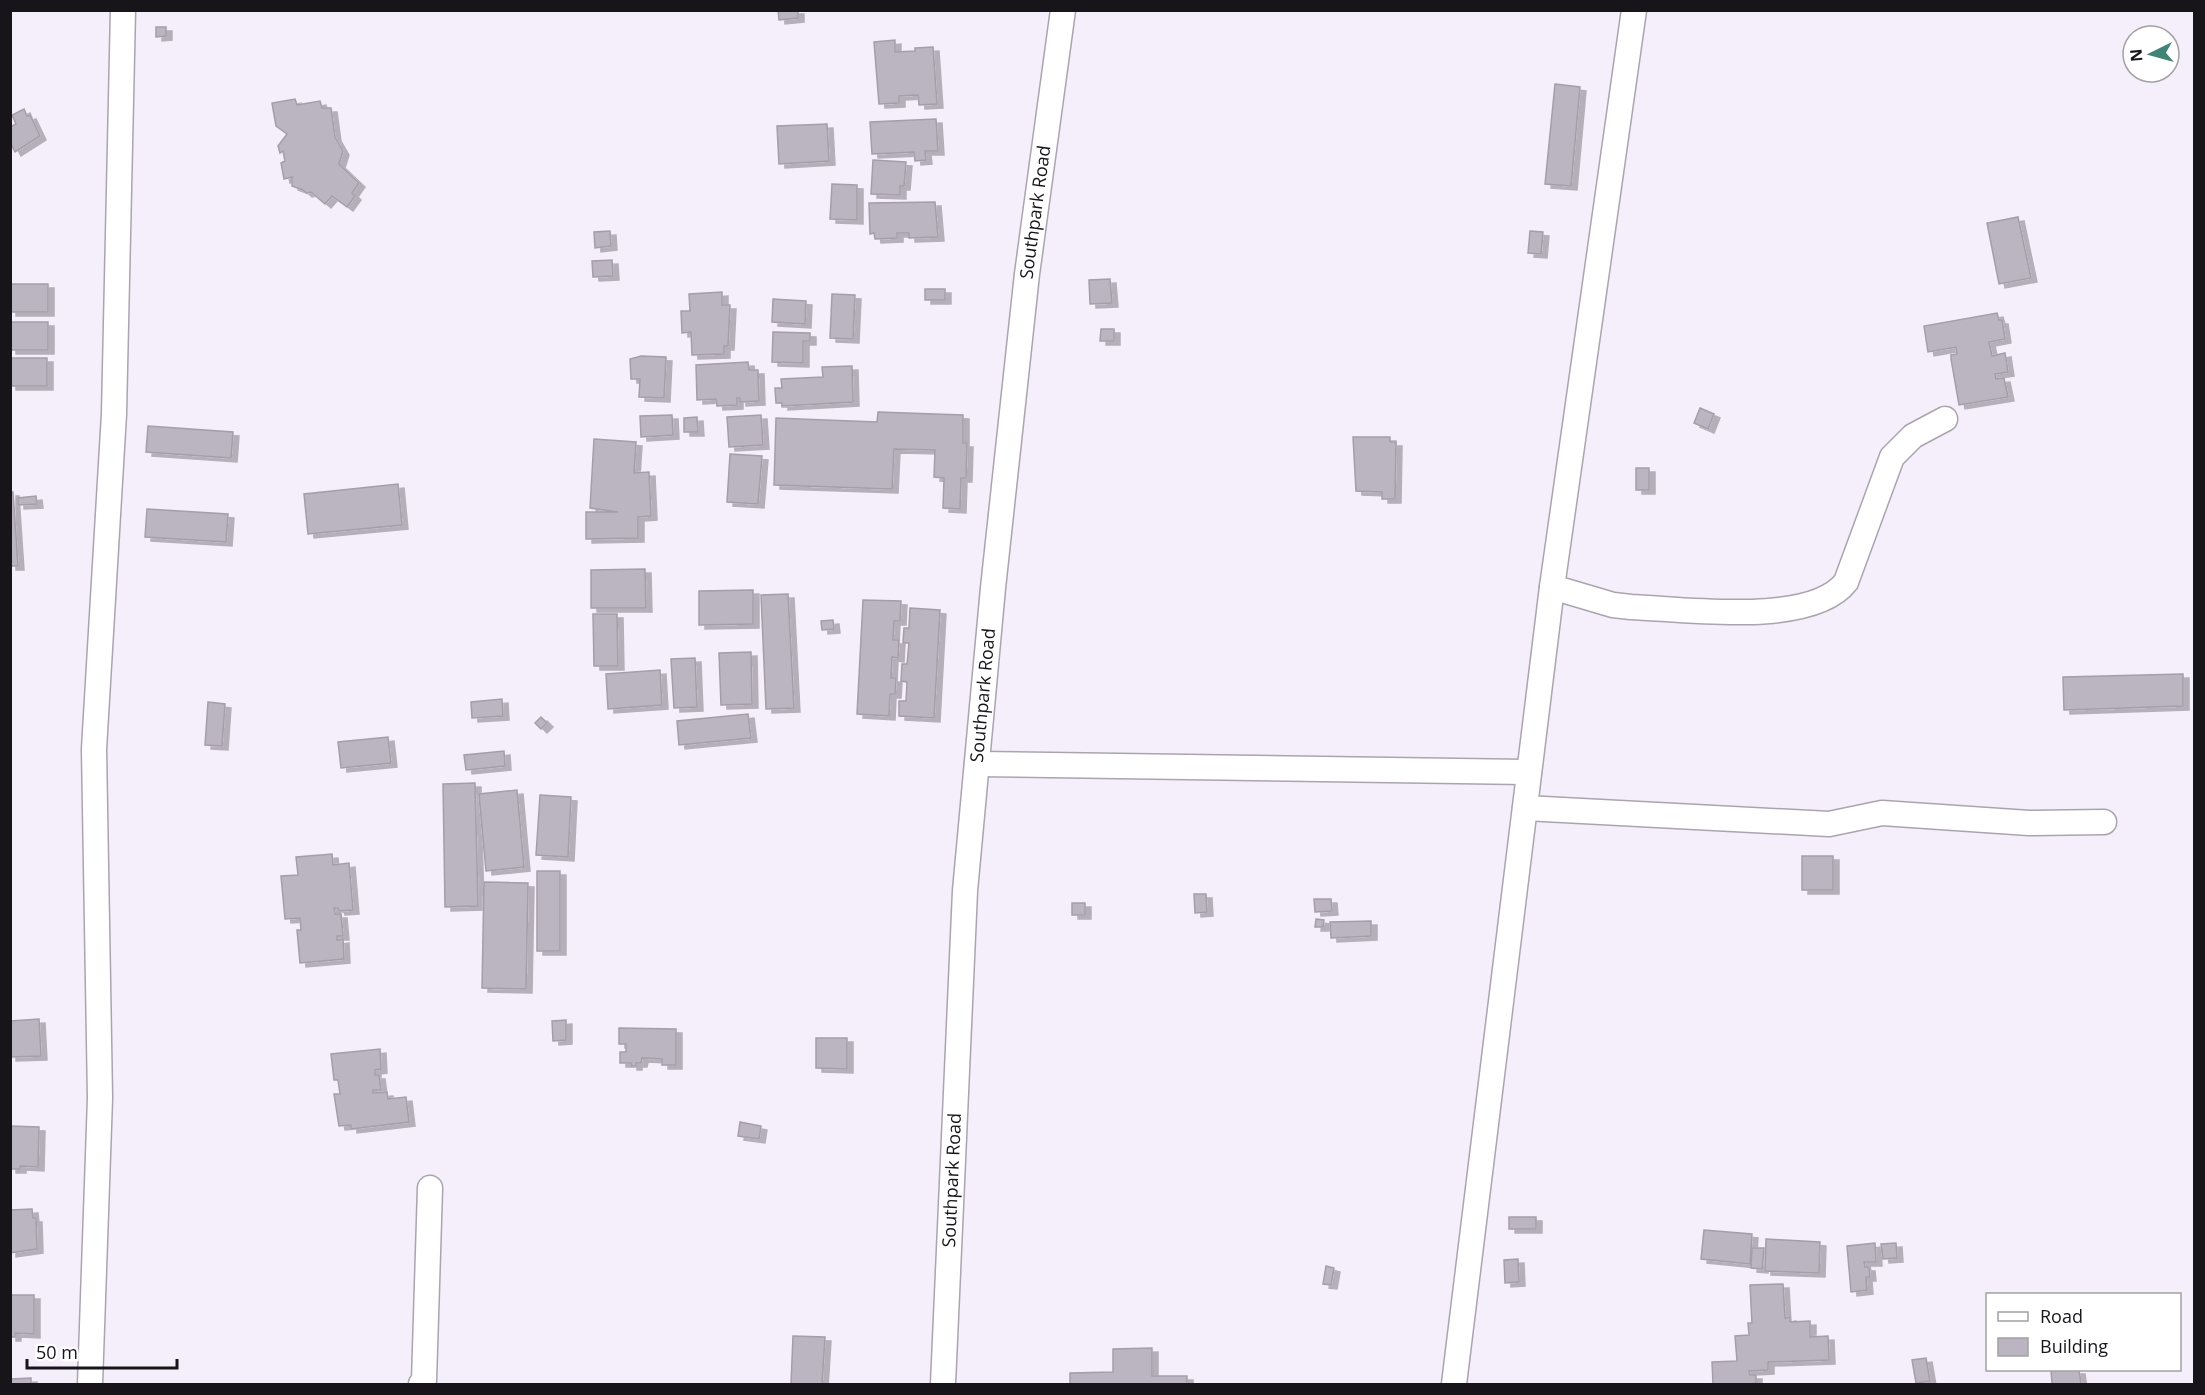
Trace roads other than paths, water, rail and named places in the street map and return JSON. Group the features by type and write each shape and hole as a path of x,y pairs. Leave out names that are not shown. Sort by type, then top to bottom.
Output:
{"street":[{"path":"90,1384 100,1098 94,749 114,414 123,10"},
{"name":"Southpark Road","path":"943,1384 965,891 1026,285 1062,10"},
{"path":"1454,1384 1552,587 1634,10"},
{"path":"1552,587 1613,605 1631,607 1765,612 1827,599 1837,593 1846,582 1892,457 1913,436 1945,419"},
{"path":"976,764 1529,772"},
{"path":"1525,808 1829,824 1882,813 2029,823 2104,822"},
{"path":"421,1384 424,1381 430,1188"}]}
